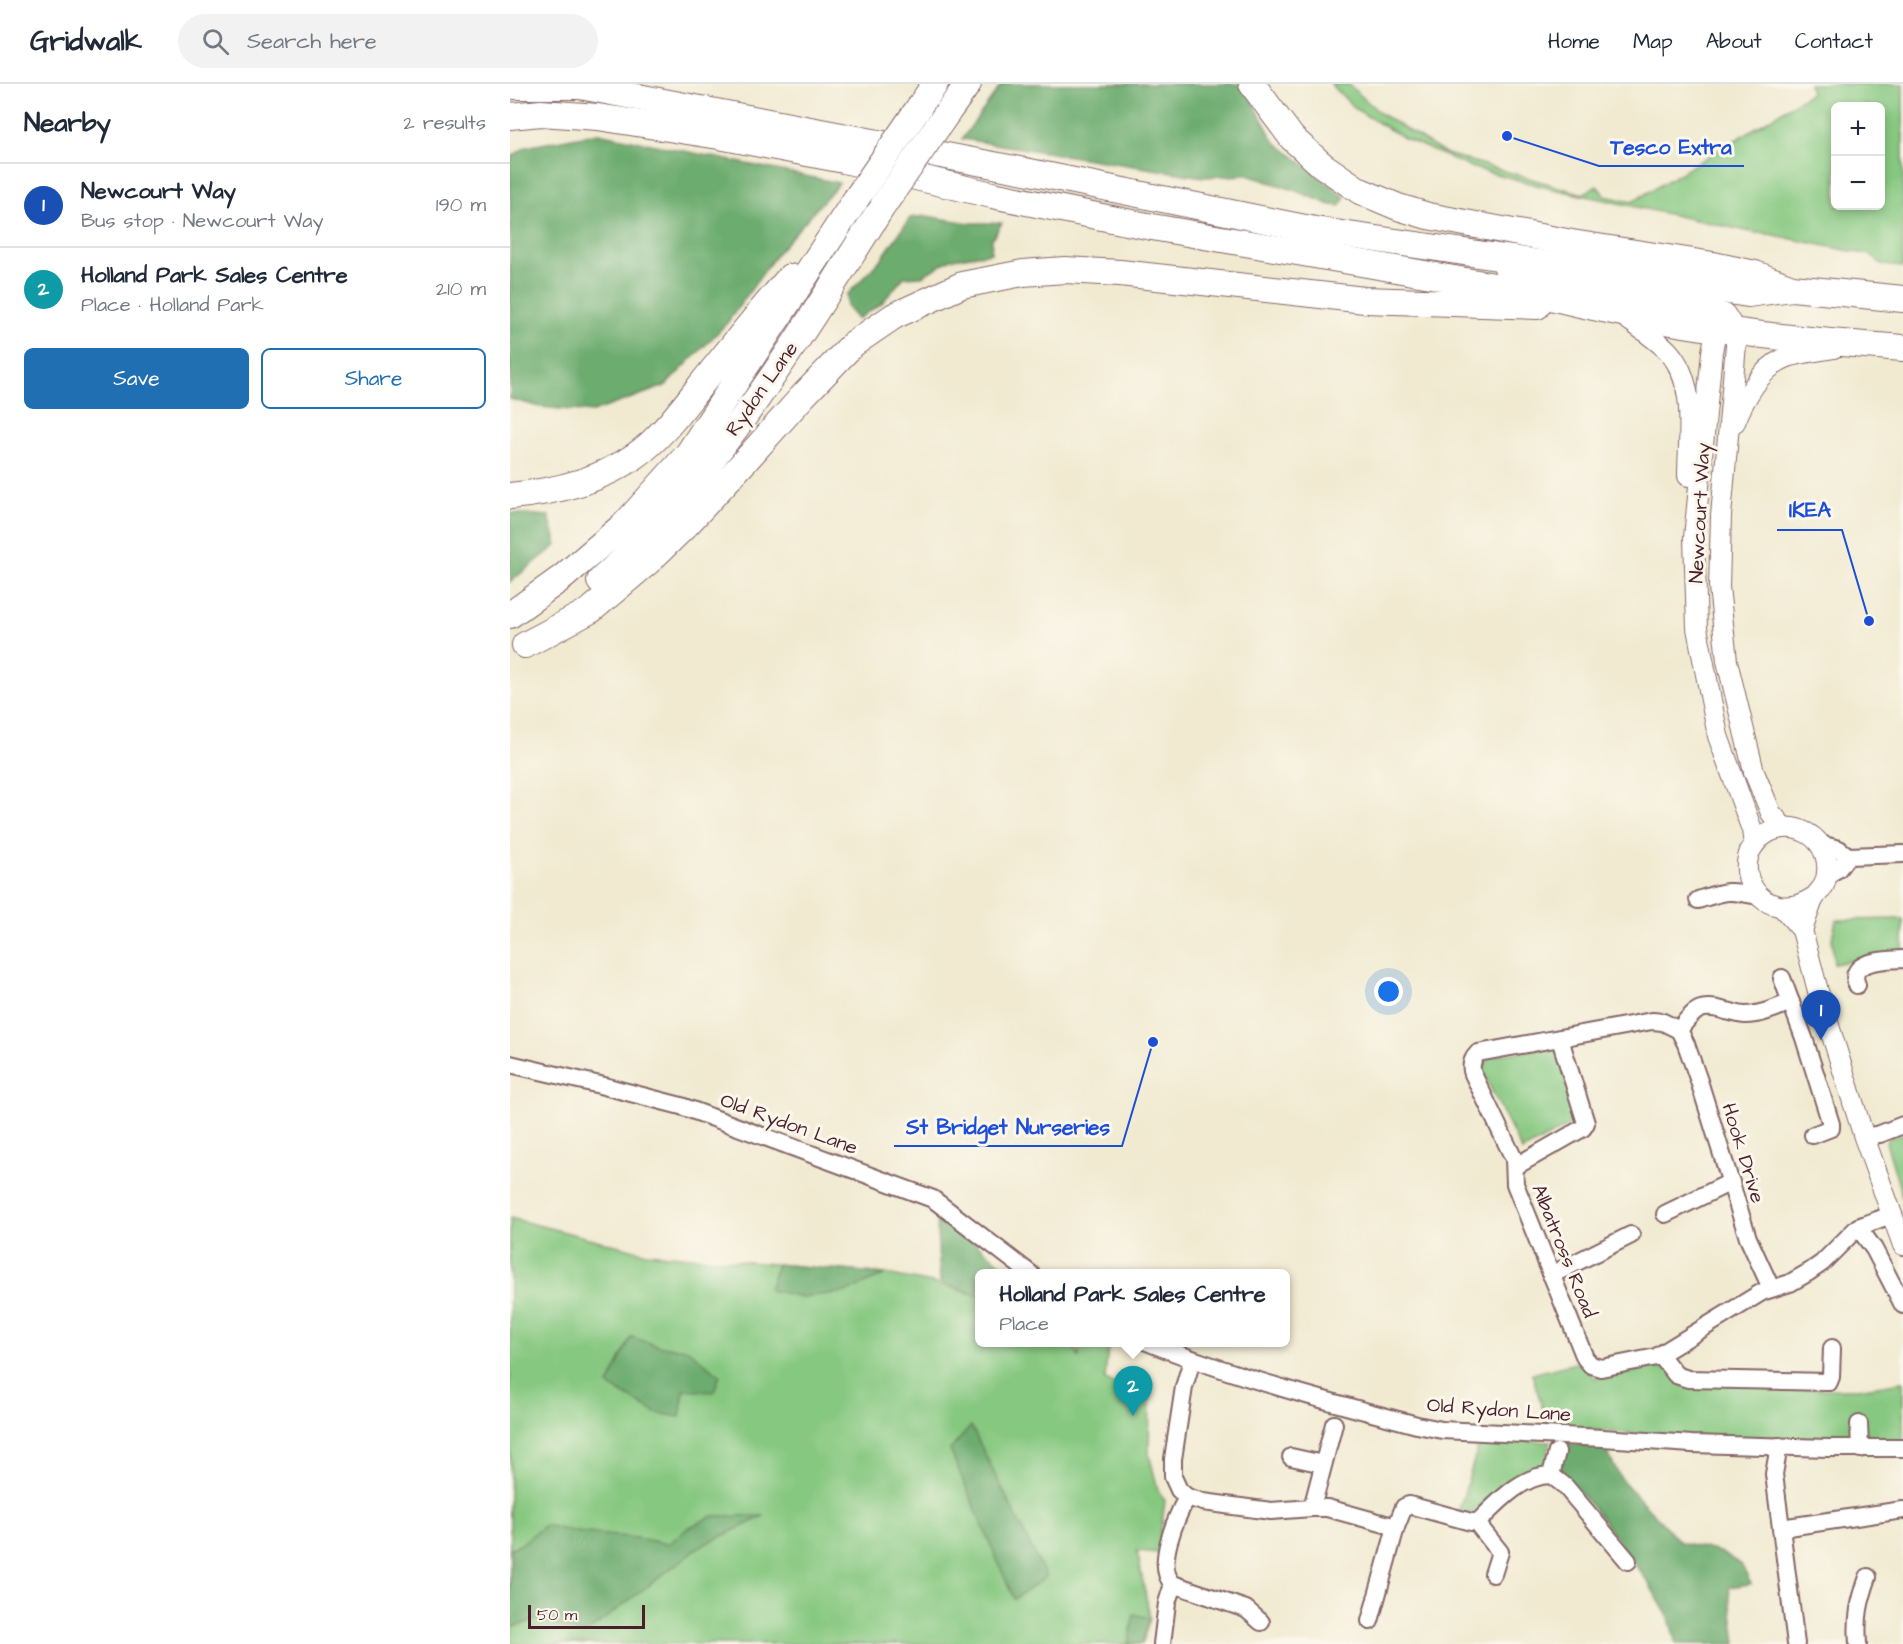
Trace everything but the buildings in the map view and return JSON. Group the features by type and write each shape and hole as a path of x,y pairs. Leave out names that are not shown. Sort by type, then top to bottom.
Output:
{"main road":[{"name":"Rydon Lane","path":"510,615 563,577 626,523 688,454 856,199 935,84"},
{"name":"Rydon Lane","path":"517,650 617,566 700,475 772,380 884,204 968,84"},
{"path":"1252,84 1292,138 1322,165 1360,190 1398,207 1428,216 1572,243 1713,264 1755,274 1792,288"},
{"path":"510,86 580,86 1030,172 1315,230 1748,294 1792,288 1903,299"},
{"path":"510,116 541,113 598,117 719,136 844,160 992,195 1140,225 1535,293 1589,307 1851,344 1903,348"},
{"path":"510,496 561,489 610,471 636,455 671,421 856,199"},
{"path":"517,650 591,610 649,561 694,516 853,344 894,316 962,285 1023,273 1065,270 1120,273 1365,300 1589,307"}],"street":[{"path":"1393,241 1564,284 1705,308 1726,326 1748,294"},
{"path":"1618,312 1668,351 1682,373 1688,395 1688,475 1694,538"},
{"name":"Newcourt Way","path":"1726,326 1727,439 1721,516 1719,587 1728,661 1754,772 1771,813 1784,828"},
{"name":"Newcourt Way","path":"1726,326 1707,398 1694,538 1697,628 1718,736 1752,830 1754,845"},
{"path":"1727,439 1745,399 1761,376 1782,359 1851,344"},
{"path":"1820,844 1827,859 1827,875 1820,891 1814,897 1805,904 1782,907 1770,904 1759,896 1751,884 1747,870 1750,853 1754,845 1772,830 1795,828 1820,844 1839,849 1848,856 1903,854"},
{"path":"1827,875 1838,869 1848,856"},
{"path":"1724,891 1747,870"},
{"path":"1698,900 1724,891 1759,896"},
{"path":"1802,930 1814,897"},
{"path":"1782,907 1802,930 1815,981 1864,1137 1903,1245"},
{"path":"1857,985 1854,979 1856,973 1865,964 1903,959"},
{"path":"1782,978 1831,1124 1831,1128 1827,1131 1813,1135"},
{"path":"1516,1166 1583,1128 1586,1123 1560,1039 1652,1021 1663,1022 1679,1030 1692,1013 1699,1008 1719,1008 1738,1015 1757,1015 1791,1002"},
{"name":"Hook Drive","path":"1679,1030 1696,1071 1748,1238 1771,1288"},
{"name":"Albatross Road","path":"1560,1039 1478,1053 1474,1057 1471,1068 1514,1159 1515,1184 1551,1275 1591,1365 1601,1368 1652,1359 1771,1288 1790,1283 1809,1272 1822,1263 1857,1227 1891,1215"},
{"name":"Old Rydon Lane","path":"510,1064 681,1106 933,1199 1024,1269"},
{"path":"1864,1137 1880,1134 1903,1125"},
{"path":"1665,1214 1731,1182"},
{"path":"1857,1227 1874,1249 1903,1305"},
{"path":"1551,1275 1631,1235"},
{"name":"Old Rydon Lane","path":"1160,1347 1253,1380 1442,1430 1603,1437 1692,1444 1903,1448"},
{"path":"1660,1355 1676,1375 1688,1380 1829,1382 1832,1348"},
{"path":"1192,1360 1184,1387 1173,1459 1173,1477 1179,1490 1187,1497 1203,1502 1271,1511 1327,1508 1396,1527"},
{"path":"1312,1508 1334,1424"},
{"path":"1859,1424 1867,1449"},
{"path":"1779,1446 1774,1474 1796,1644"},
{"path":"1551,1475 1557,1452"},
{"path":"1291,1456 1323,1464"},
{"path":"1370,1621 1396,1527 1404,1507 1409,1505 1476,1522 1508,1493 1541,1475 1551,1475 1565,1486 1628,1561"},
{"path":"1187,1497 1175,1525 1165,1559 1168,1580 1173,1584 1246,1609 1261,1622"},
{"path":"1781,1528 1903,1510"},
{"path":"1476,1522 1500,1552 1493,1574"},
{"path":"1858,1644 1859,1605 1868,1576"},
{"path":"1162,1644 1167,1603 1173,1584"}],"green space":[{"path":"1002,84 1243,84 1274,141 1345,197 1340,206 1331,205 1247,175 1203,177 962,139"},
{"path":"1331,84 1348,84 1381,114 1444,153 1583,194 1597,186 1605,196 1632,202 1811,93 1809,84 1903,84 1903,267 1883,265 1870,255 1544,187 1470,167 1404,138 1354,108"},
{"path":"598,133 839,183 778,252 727,323 665,386 593,412 540,407 510,399 510,158 526,147"},
{"path":"926,216 969,223 1002,223 992,239 991,253 951,259 922,276 904,277 881,304 857,319 847,307 847,295 882,258 910,218"},
{"path":"510,513 549,516 557,545 510,582"},
{"path":"1903,919 1903,953 1834,964 1832,939 1836,920"},
{"path":"1558,1046 1581,1119 1522,1151 1482,1071 1491,1056"},
{"path":"1903,1134 1903,1199 1886,1142 1890,1138"},
{"path":"936,1212 1008,1269 975,1269 975,1294 940,1282"},
{"path":"510,1218 647,1253 886,1274 938,1284 975,1295 975,1347 1075,1347 1079,1358 1079,1347 1110,1347 1105,1380 1150,1396 1149,1454 1158,1490 1165,1501 1158,1553 1137,1551 1150,1618 1142,1644 510,1644"},
{"path":"777,1264 886,1274 847,1292 802,1297 769,1290"},
{"path":"631,1337 660,1346 687,1349 720,1375 714,1392 684,1390 680,1417 656,1413 608,1385"},
{"path":"1579,1362 1595,1378 1654,1367 1808,1389 1858,1389 1903,1382 1903,1443 1872,1441 1867,1432 1855,1433 1846,1442 1627,1433 1548,1426 1532,1374"},
{"path":"971,1426 1046,1577 1014,1599 950,1450"},
{"path":"1480,1440 1550,1442 1546,1467 1507,1481 1471,1514 1459,1511"},
{"path":"1562,1443 1604,1448 1622,1480 1680,1542 1719,1552 1741,1564 1751,1584 1729,1587 1736,1644 1676,1644 1669,1618 1648,1582 1596,1511 1560,1472"},
{"path":"712,1516 764,1516 699,1547 585,1634 537,1620 510,1627 510,1549 521,1544 545,1525 576,1532 637,1538 668,1544 688,1528"},
{"path":"1134,1614 1150,1618 1142,1644 1128,1644"}],"place":[{"name":"Tesco Extra","path":"1507,136"},
{"name":"IKEA","path":"1869,621"},
{"name":"Newcourt Way","path":"1821,1040"},
{"name":"St Bridget Nurseries","path":"1153,1042"},
{"name":"Holland Park Sales Centre","path":"1133,1416"}]}
